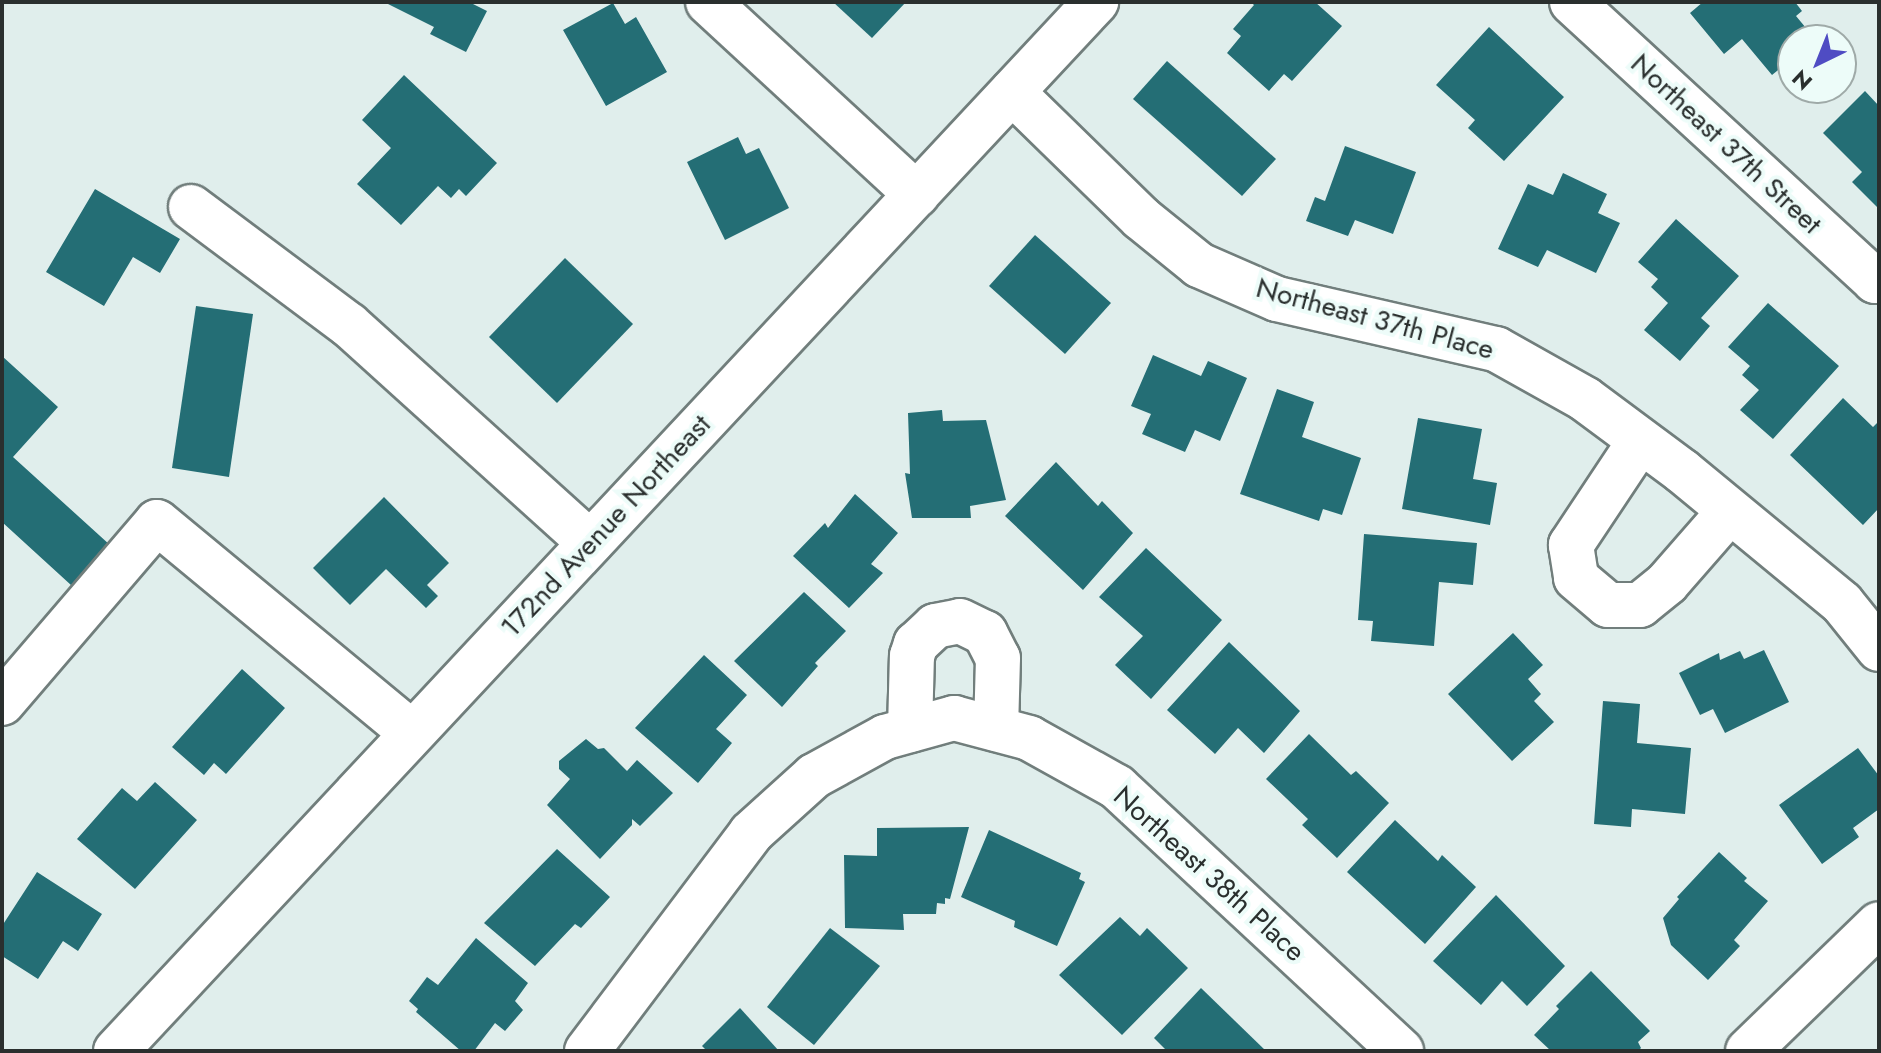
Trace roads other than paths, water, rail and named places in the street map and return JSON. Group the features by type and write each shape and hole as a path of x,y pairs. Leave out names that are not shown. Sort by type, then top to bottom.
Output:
{"street":[{"path":"708,2 917,195"},
{"name":"172nd Avenue Northeast","path":"116,1051 1096,2"},
{"name":"Northeast 37th Street","path":"1572,2 1875,281 1879,276"},
{"name":"Northeast 37th Place","path":"1012,92 1141,218 1199,265 1277,299 1496,349 1585,399 1842,603 1879,649"},
{"path":"191,207 349,325 590,543"},
{"path":"1640,441 1571,545 1576,578 1608,605 1640,605 1667,583 1729,512"},
{"path":"2,703 157,522 412,733"},
{"path":"587,1051 751,833 814,776 885,737 910,730 912,656 916,644 935,626 954,622 973,626 993,644 998,658 996,729"},
{"name":"Northeast 38th Place","path":"910,730 954,718 1029,738 1117,787 1401,1051"},
{"path":"1748,1051 1879,924"}]}
